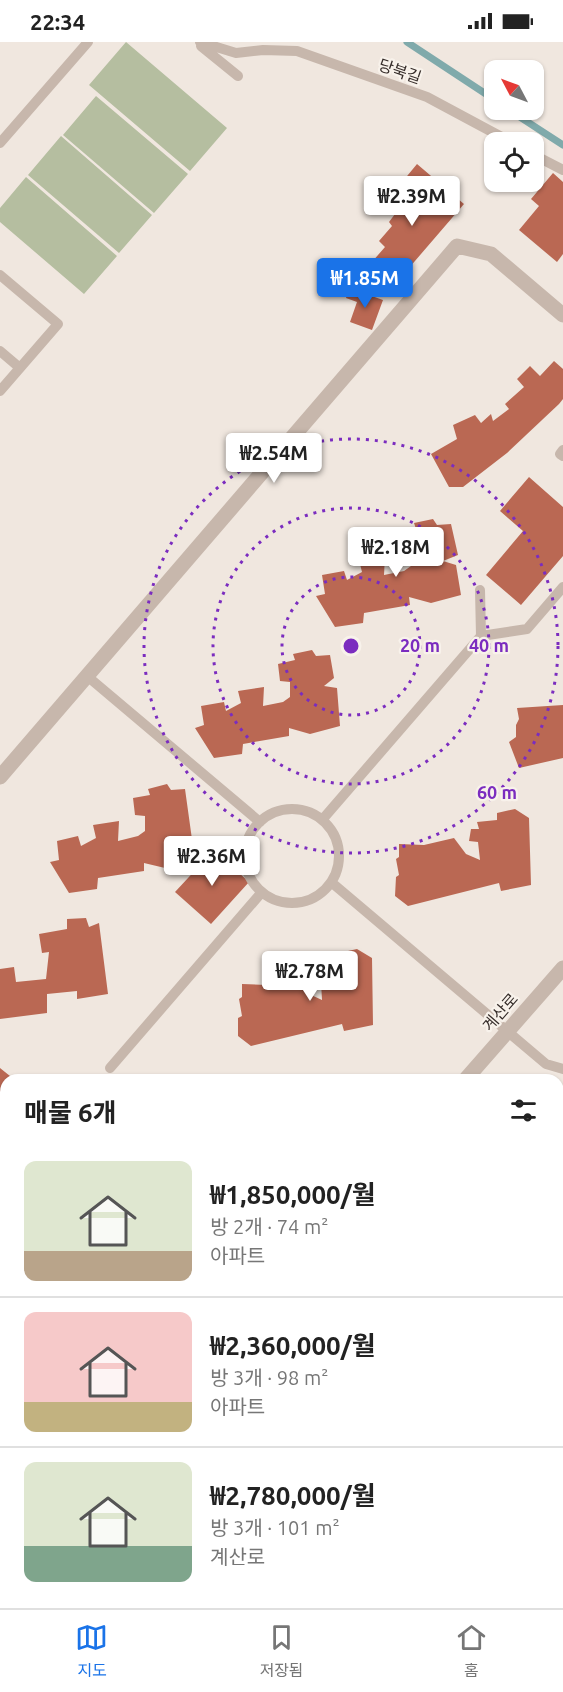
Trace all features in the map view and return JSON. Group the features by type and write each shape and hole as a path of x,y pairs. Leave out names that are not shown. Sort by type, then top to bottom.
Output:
{"street":[{"path":"0,777 457,246 491,254 563,315"},
{"name":"계산로","path":"470,1074 563,968"}],"lane":[{"path":"0,143 88,42"},
{"path":"198,42 238,76"},
{"name":"당북길","path":"198,42 236,53 264,50 297,51 427,97 492,132"},
{"path":"544,160 563,170"},
{"path":"0,275 57,324 0,391"},
{"path":"0,351 20,368"},
{"path":"563,450 560,454 563,456"},
{"path":"322,820 481,636 527,629 563,587"},
{"path":"480,590 481,636"},
{"path":"87,676 260,822"},
{"path":"286,809 302,810 322,820 336,838 339,853 338,868 331,882 321,894 307,901 291,903 276,900 262,892 252,880 246,866 245,850 250,835 260,822 286,809"},
{"path":"331,882 546,1064 563,1069"},
{"path":"110,1068 262,892"}],"green space":[{"path":"126,42 227,128 190,171 89,85"},
{"path":"96,96 188,174 154,213 63,135"},
{"path":"61,136 152,215 119,253 28,175"},
{"path":"26,177 117,256 84,294 0,222 0,208"}],"building":[{"path":"417,164 464,204 384,297 365,281 376,267 371,263 385,247 379,241 392,226 389,222 395,214 391,210 405,192 398,187"},
{"path":"553,173 563,182 563,254 557,262 519,230 539,206 531,199 537,192 544,192 544,184"},
{"path":"349,288 383,300 372,330 350,322 357,302 346,298"},
{"path":"554,361 563,369 563,399 559,404 507,453 463,487 449,487 431,454 457,439 453,425 475,415 481,423 491,414 493,421 509,409 505,404 524,387 517,379 530,366 540,376"},
{"path":"529,477 563,507 563,556 521,605 486,575 523,531 500,511"},
{"path":"433,519 437,525 451,524 458,555 443,561 456,565 461,595 431,603 409,597 410,605 364,613 363,623 335,627 316,596 325,594 322,575 344,571 347,580 362,572 359,560 385,556 384,575 404,571 411,566 411,551 401,550 399,533 416,529 414,523"},
{"path":"312,650 316,656 330,655 334,678 324,686 337,688 340,726 310,734 289,728 289,736 243,744 242,754 214,758 195,728 204,725 201,706 224,702 226,711 241,703 238,691 264,687 263,706 283,702 290,697 290,682 280,681 278,664 295,660 293,654"},
{"path":"563,705 563,758 519,768 509,742 516,737 516,725 519,719 517,708"},
{"path":"167,784 171,790 185,789 195,861 165,868 144,863 144,871 98,878 97,889 69,893 50,862 59,860 57,841 78,836 81,846 96,838 93,825 119,821 118,841 138,836 145,831 145,816 135,815 133,798 150,795 148,789"},
{"path":"515,809 529,818 531,885 501,891 499,883 408,906 395,896 396,877 399,875 396,859 399,857 399,844 424,845 454,838 466,854 480,860 478,842 469,841 471,829 479,829 477,822 497,820 497,813"},
{"path":"214,850 249,882 211,924 175,892"},
{"path":"86,918 89,927 99,923 108,994 77,999 77,991 47,994 47,1013 0,1019 0,969 14,967 16,982 46,979 49,952 42,953 39,934 67,929 67,919"},
{"path":"357,949 372,958 373,1025 344,1031 342,1024 251,1046 238,1036 238,1018 242,1016 239,999 242,997 242,984 267,985 296,979 309,994 322,1000 321,982 312,981 314,969 321,969 319,962 340,960 339,953"}],"waterway":[{"path":"407,42 484,93"},
{"path":"524,120 563,145"}]}
